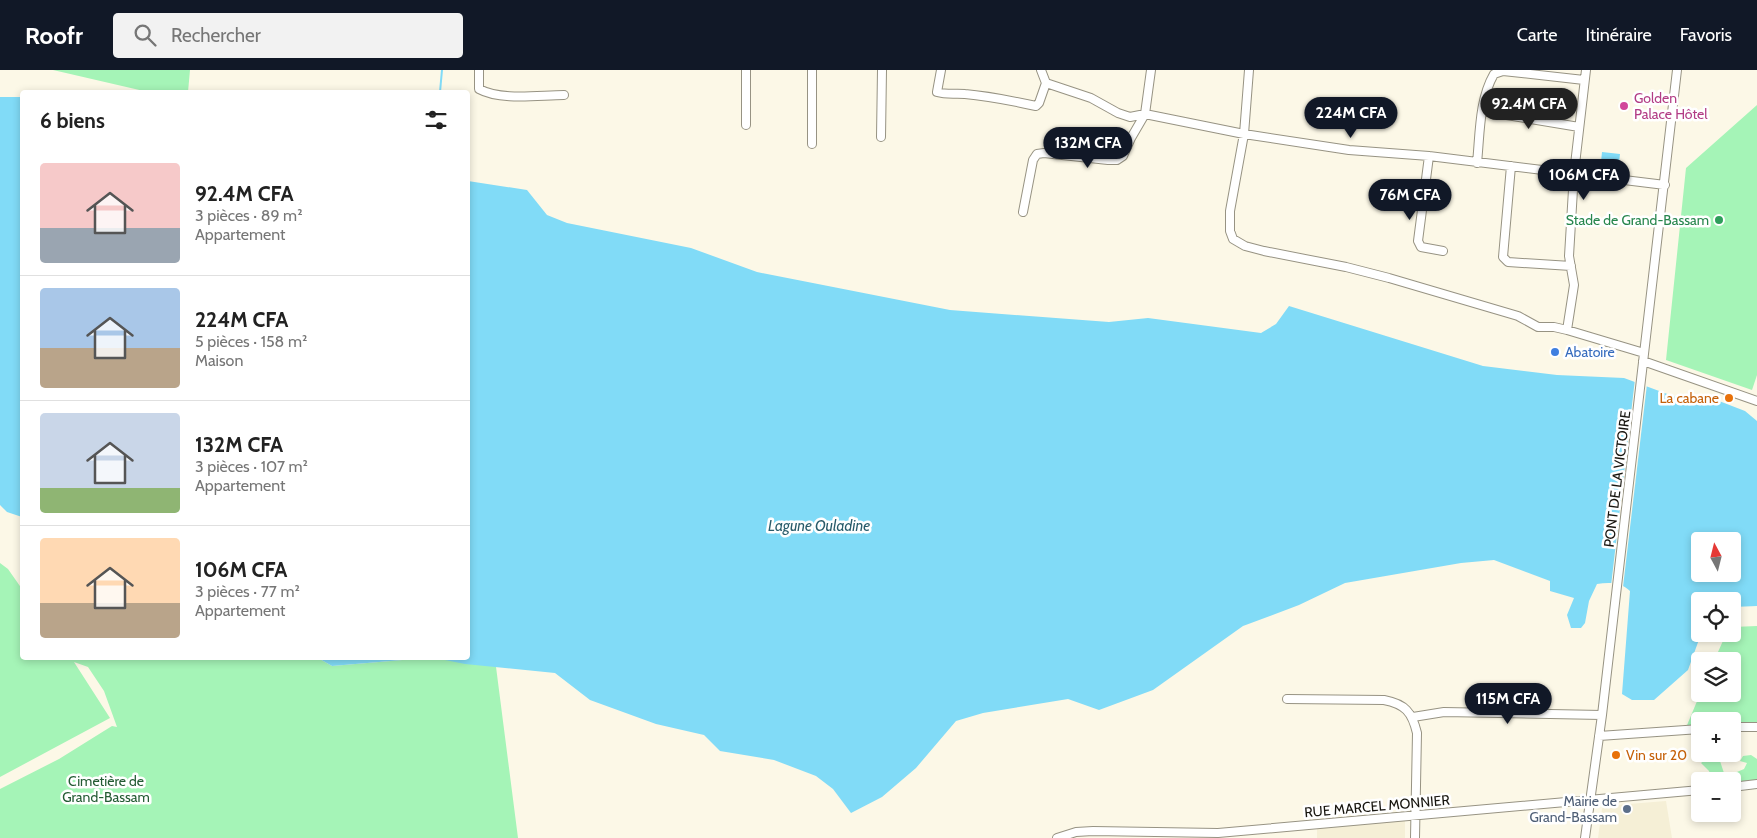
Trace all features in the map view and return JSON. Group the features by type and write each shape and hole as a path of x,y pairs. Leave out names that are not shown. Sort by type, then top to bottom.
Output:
{"street":[{"path":"479,70 479,89 487,94 506,96 564,95"},
{"path":"746,70 746,126"},
{"path":"812,70 812,144"},
{"path":"881,137 882,70"},
{"path":"940,70 937,92 1012,100 1036,106 1040,104 1046,83 1041,70"},
{"path":"1023,212 1033,160 1036,154 1044,153 1108,160 1117,160 1123,156 1145,114 1151,70"},
{"path":"1249,70 1244,134 1230,211 1230,231 1233,239 1245,246 1381,276 1518,316 1538,327 1554,327 1567,330 1644,357 1757,401"},
{"path":"1567,330 1574,285 1570,244 1574,173 1586,70"},
{"name":"PONT DE LA VICTOIRE","path":"1586,838 1665,185 1677,70"},
{"path":"1477,163 1482,110 1492,78 1497,72 1503,71 1584,80"},
{"path":"1046,83 1091,98 1118,113 1130,117 1145,114 1244,134 1349,150 1429,156 1665,185"},
{"path":"1482,110 1579,127"},
{"path":"1429,156 1418,240 1422,247 1443,252"},
{"path":"1511,166 1503,257 1508,262 1571,266"},
{"path":"1287,699 1384,700 1396,702 1405,708 1413,717 1417,733 1415,838"},
{"path":"1413,717 1444,712 1602,715"},
{"path":"1741,727 1757,726"},
{"path":"1599,736 1691,730"},
{"path":"1741,785 1757,784"},
{"name":"RUE MARCEL MONNIER","path":"1057,838 1076,832 1093,831 1218,836 1415,815 1691,791"}],"shaded area":[{"path":"1666,801 1672,838 1598,838 1604,806"},
{"path":"1405,821 1405,838 1317,838 1317,828"}],"green space":[{"path":"53,70 190,70 188,90 139,90"},
{"name":"Stade de Grand-Bassam","path":"1757,105 1757,375 1752,390 1666,360 1686,168"},
{"name":"Cimetière de Grand-Bassam","path":"0,563 8,569 20,586 20,660 322,660 332,666 402,660 495,659 518,838 0,838 0,789 59,759 112,726 117,727 104,691 88,667 74,662 110,718 0,777"},
{"path":"1757,626 1757,727 1741,728 1741,712 1692,712 1697,702 1741,702 1741,652 1718,652 1722,642 1741,642 1741,627"},
{"path":"1691,716 1691,730 1685,730"},
{"path":"1751,755 1757,759 1757,781 1747,781 1741,784 1741,772 1737,772 1744,769 1747,763 1741,761 1743,756"},
{"path":"1720,762 1724,772 1709,772 1701,763"}],"water":[{"path":"0,97 20,97 20,516 7,512 0,505"},
{"path":"1602,152 1620,154 1619,163 1601,162"},
{"name":"Lagune Ouladine","path":"470,181 527,190 547,215 567,223 691,248 757,272 950,310 1109,322 1148,318 1261,333 1276,324 1289,306 1483,366 1557,375 1624,378 1689,402 1719,401 1745,411 1757,421 1757,606 1741,607 1741,592 1691,592 1691,642 1698,642 1694,652 1691,652 1691,662 1688,670 1654,700 1632,700 1622,694 1630,591 1615,583 1597,584 1589,601 1585,623 1581,628 1571,628 1567,615 1574,598 1550,591 1550,581 1494,560 1461,563 1345,583 1299,605 1243,626 1153,690 1099,710 1068,699 983,713 956,721 916,768 882,797 851,813 833,789 816,776 774,760 720,751 704,735 656,724 590,700 555,673 465,664 445,660 470,660"},
{"path":"322,660 402,660 332,666"}],"pier":[{"path":"1635,379 1647,384 1623,587 1611,586"}],"waterway":[{"path":"440,90 442,70"}],"place":[{"name":"Golden Palace Hôtel","path":"1624,106"},
{"name":"Stade de Grand-Bassam","path":"1719,220"},
{"name":"Abatoire","path":"1555,352"},
{"name":"La cabane","path":"1729,398"},
{"name":"Vin sur 20","path":"1616,755"},
{"name":"Mairie de Grand-Bassam","path":"1627,809"}]}
